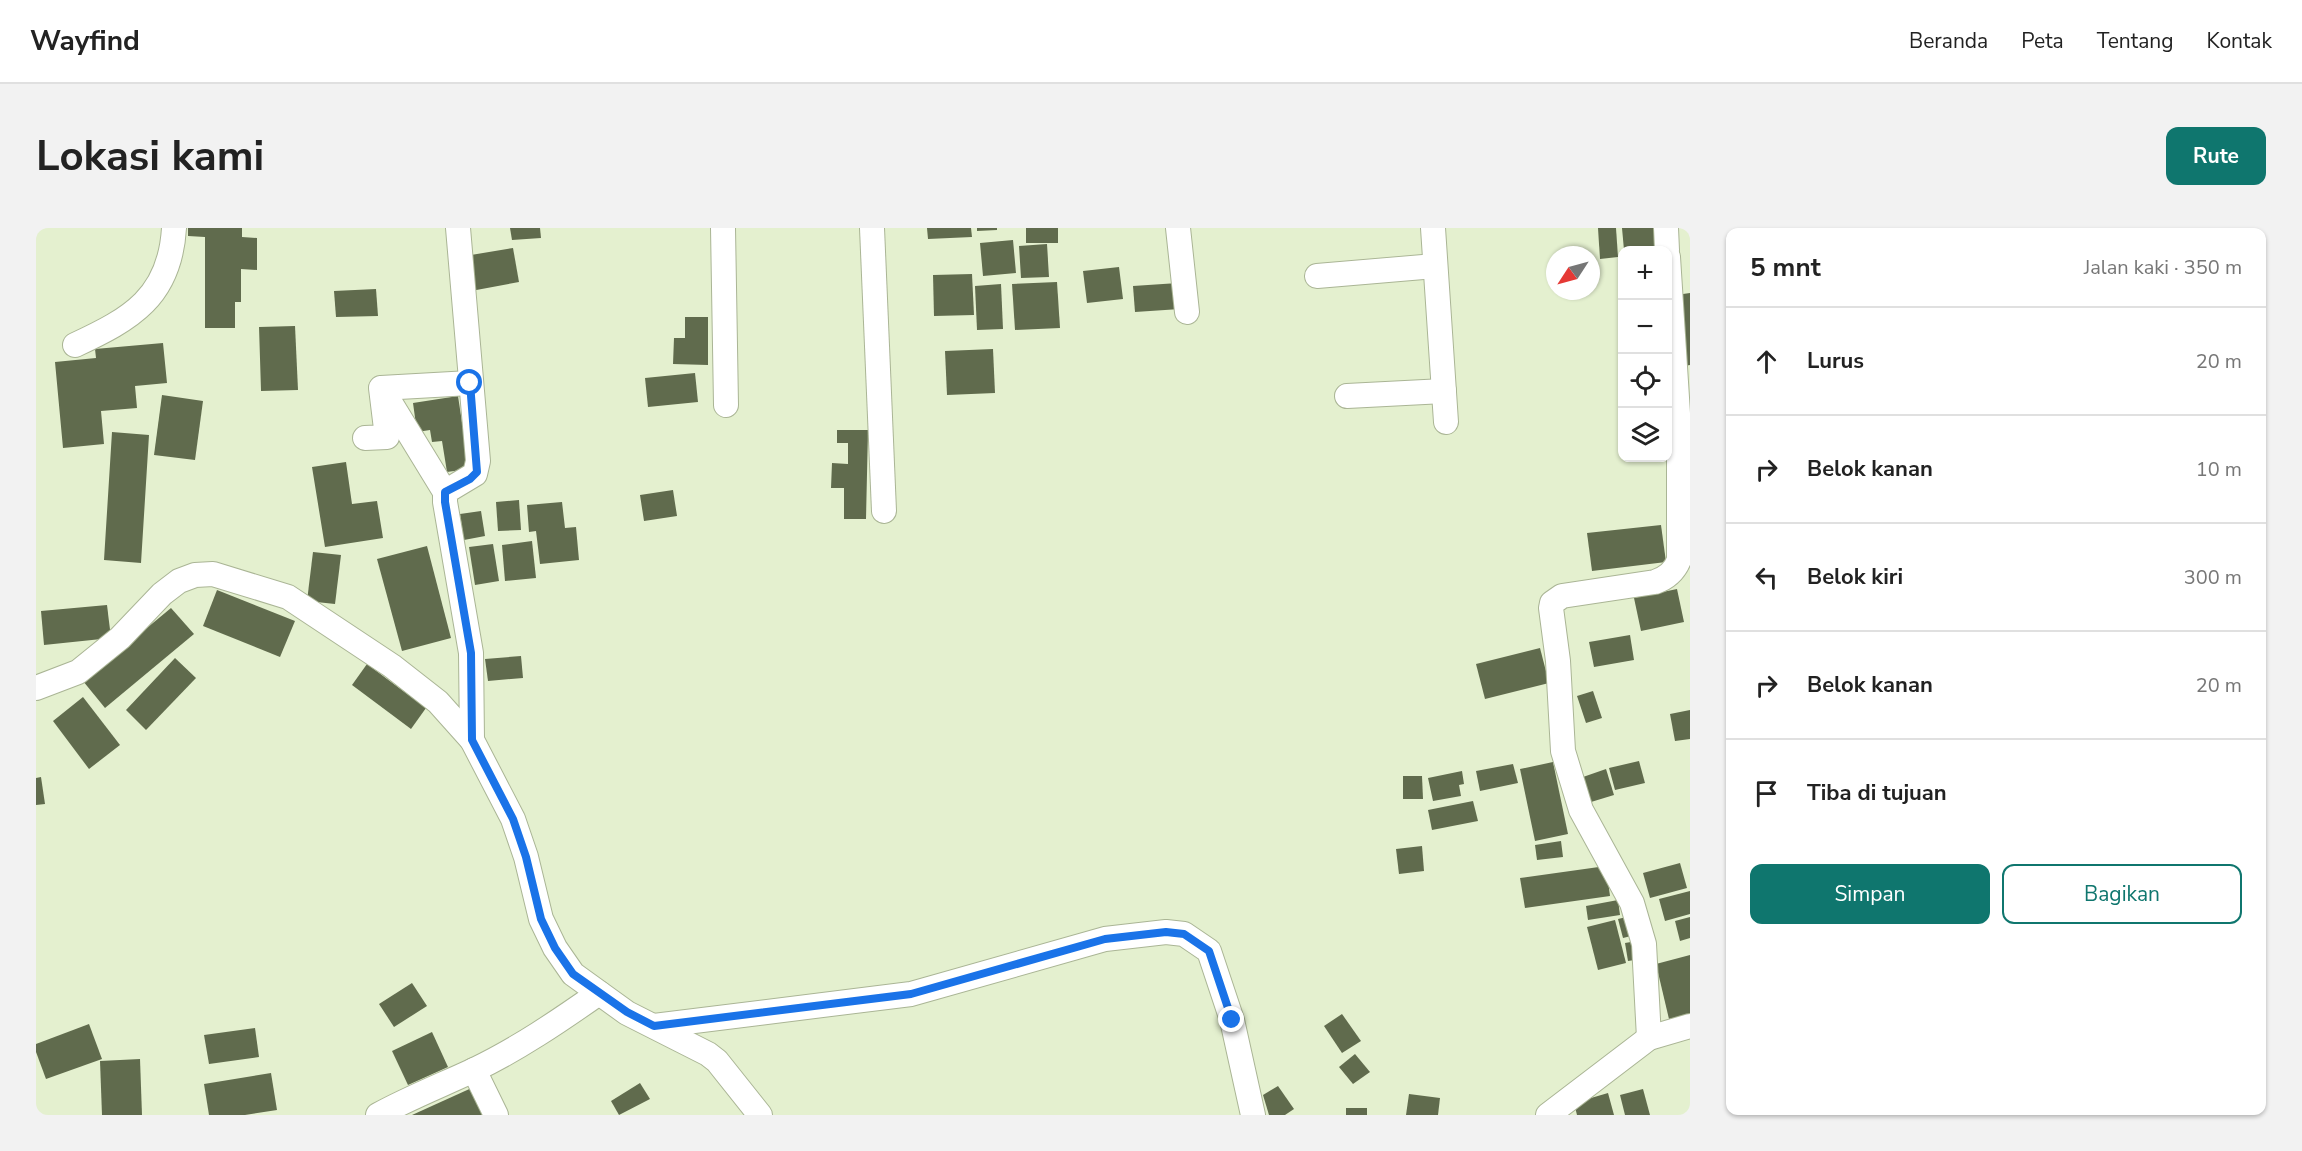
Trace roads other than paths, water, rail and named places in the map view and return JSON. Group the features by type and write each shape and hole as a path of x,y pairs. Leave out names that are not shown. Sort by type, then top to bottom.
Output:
{"street":[{"path":"75,345 118,325 140,308 159,285 169,258 174,228"},
{"path":"445,492 470,479 477,472 458,228"},
{"path":"723,228 726,405"},
{"path":"872,228 884,511"},
{"path":"1178,228 1187,312"},
{"path":"1433,228 1446,422"},
{"path":"1666,228 1667,246"},
{"path":"1317,276 1435,266"},
{"path":"1649,1038 1644,944 1632,903 1581,810 1563,751 1558,661 1551,608 1552,603 1562,596 1655,582 1666,578 1675,569 1680,550 1684,428 1672,300"},
{"path":"381,388 470,383"},
{"path":"365,438 387,437 381,388"},
{"path":"381,388 445,492 471,653 472,740"},
{"path":"1347,396 1444,391"},
{"path":"36,688 78,672 120,638 162,594 179,581 195,575 213,573 288,597 392,666 438,702 472,740 513,819 526,857 541,919 555,948 573,974 627,1012 700,1049 717,1061 760,1115"},
{"path":"654,1026 902,996 947,986 1105,939 1166,932 1184,934 1209,951 1232,1020 1253,1115"},
{"path":"378,1115 413,1096 474,1070 535,1037 599,993"},
{"path":"1548,1115 1649,1038 1690,1026"},
{"path":"474,1070 496,1115"}]}
